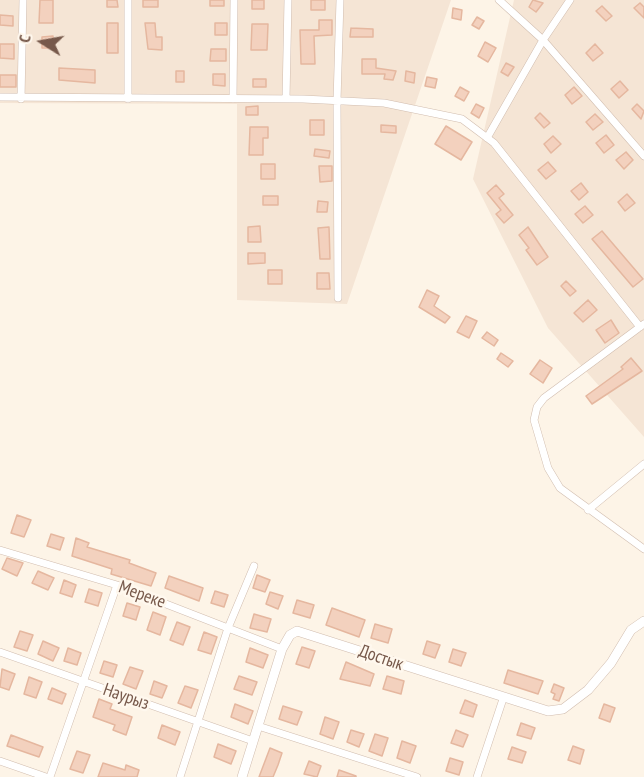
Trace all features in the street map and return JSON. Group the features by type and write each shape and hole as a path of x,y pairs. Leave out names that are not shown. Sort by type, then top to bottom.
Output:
{"street":[{"path":"21,99 23,0"},
{"path":"128,0 128,99"},
{"path":"233,99 234,0"},
{"path":"286,99 288,0"},
{"path":"338,298 337,101 340,0"},
{"path":"499,0 543,40 644,156"},
{"path":"487,138 543,40 570,0"},
{"path":"0,98 286,99 384,103 462,119 494,143 642,325 544,398 537,407 535,430 553,478 588,510 644,549"},
{"path":"588,510 644,464"},
{"name":"Мереке","path":"0,550 117,585 282,649"},
{"path":"180,777 228,628 254,566"},
{"path":"0,761 48,777 117,585"},
{"name":"Достык","path":"282,649 290,635 302,632 542,711 563,708 588,690 611,663 631,630 644,621"},
{"path":"242,777 282,649"},
{"name":"Наурыз","path":"0,652 253,741"},
{"path":"477,777 503,699"},
{"path":"258,726 417,777"}],"shaded area":[{"path":"0,0 451,0 347,304 237,300 237,104 0,103"},
{"path":"514,0 644,0 644,437 548,328 473,179"}],"building":[{"path":"40,0 53,0 53,23 39,23"},
{"path":"107,0 117,0 118,7 107,7"},
{"path":"143,0 158,0 158,7 143,7"},
{"path":"210,0 224,0 224,6 210,6"},
{"path":"252,0 264,0 264,9 252,9"},
{"path":"311,0 325,0 325,10 311,10"},
{"path":"533,0 543,3 536,12 529,7"},
{"path":"640,3 644,7 644,18 634,8"},
{"path":"602,6 612,16 606,21 596,11"},
{"path":"453,8 462,10 461,20 452,18"},
{"path":"0,15 13,16 13,26 0,25"},
{"path":"477,17 484,21 479,29 472,25"},
{"path":"319,20 332,20 332,35 314,36 315,64 301,64 300,30 319,30"},
{"path":"107,23 118,23 118,53 107,53"},
{"path":"145,23 155,23 156,37 162,37 162,50 148,49"},
{"path":"215,23 227,23 227,35 215,35"},
{"path":"252,24 268,24 267,50 251,50"},
{"path":"351,28 373,29 373,37 350,37"},
{"path":"53,36 53,48 42,48 42,37"},
{"path":"485,42 496,48 488,62 478,56"},
{"path":"0,44 14,44 14,59 0,58"},
{"path":"595,44 603,53 593,61 586,53"},
{"path":"211,49 226,49 226,61 210,61"},
{"path":"362,59 376,59 376,68 396,71 393,80 384,79 385,74 362,74"},
{"path":"506,63 514,67 508,76 501,72"},
{"path":"59,68 95,70 95,83 59,80"},
{"path":"176,71 184,71 184,82 176,82"},
{"path":"406,71 415,73 414,83 405,81"},
{"path":"213,74 225,74 225,86 213,85"},
{"path":"0,75 16,75 16,87 0,87"},
{"path":"427,77 437,79 435,88 425,86"},
{"path":"253,79 266,79 266,87 253,87"},
{"path":"620,81 628,90 619,98 611,89"},
{"path":"460,87 469,92 464,101 455,96"},
{"path":"574,87 582,96 572,104 565,95"},
{"path":"476,104 484,108 479,118 471,113"},
{"path":"637,104 644,111 641,119 632,109"},
{"path":"258,106 258,115 246,115 246,107"},
{"path":"540,113 550,123 544,128 535,118"},
{"path":"595,114 603,122 593,130 586,122"},
{"path":"310,120 324,120 324,135 310,135"},
{"path":"381,125 396,126 396,133 381,132"},
{"path":"446,126 472,142 461,160 435,144"},
{"path":"250,127 268,127 268,138 263,138 263,155 249,155"},
{"path":"606,135 614,145 604,153 596,143"},
{"path":"553,136 561,144 551,153 544,144"},
{"path":"315,149 330,151 329,158 314,156"},
{"path":"626,152 633,160 624,169 616,160"},
{"path":"548,162 556,171 546,179 538,170"},
{"path":"261,164 275,164 275,179 261,179"},
{"path":"319,166 332,166 332,181 320,182"},
{"path":"581,183 588,192 579,200 571,191"},
{"path":"496,185 504,194 499,198 513,215 504,223 496,214 501,210 487,193"},
{"path":"627,194 635,203 625,211 618,202"},
{"path":"263,196 278,196 278,205 263,205"},
{"path":"318,201 328,202 327,212 317,212"},
{"path":"585,206 593,215 583,223 575,214"},
{"path":"260,226 261,242 248,242 248,227"},
{"path":"329,227 330,259 320,259 318,228"},
{"path":"528,227 548,257 537,265 526,250 529,248 519,235"},
{"path":"602,231 643,279 633,287 592,239"},
{"path":"248,253 265,253 265,263 248,264"},
{"path":"268,270 282,270 282,284 268,284"},
{"path":"317,273 329,273 330,289 317,289"},
{"path":"566,281 576,291 570,296 561,286"},
{"path":"427,290 439,296 434,306 450,317 445,323 419,307"},
{"path":"588,300 597,310 583,322 574,313"},
{"path":"466,316 477,321 469,338 457,332"},
{"path":"611,320 619,333 605,343 596,330"},
{"path":"487,332 498,340 494,346 482,338"},
{"path":"501,353 513,361 508,367 497,359"},
{"path":"631,358 642,371 592,404 586,396 623,369 621,367"},
{"path":"540,360 552,368 543,383 530,374"},
{"path":"17,515 31,520 24,537 11,533"},
{"path":"51,534 64,538 60,550 47,546"},
{"path":"76,538 89,543 87,547 130,560 129,563 156,573 151,586 111,574 112,569 72,556"},
{"path":"7,558 23,563 17,576 2,569"},
{"path":"38,571 54,578 48,590 32,583"},
{"path":"257,575 270,580 265,592 253,588"},
{"path":"169,576 203,588 199,601 165,588"},
{"path":"64,580 76,585 72,597 60,593"},
{"path":"89,589 102,593 98,606 85,602"},
{"path":"215,591 228,595 224,607 211,603"},
{"path":"270,592 283,596 278,609 266,604"},
{"path":"297,600 314,605 310,618 293,613"},
{"path":"127,603 140,607 136,620 123,616"},
{"path":"332,608 365,620 359,637 326,625"},
{"path":"153,612 166,617 160,635 147,630"},
{"path":"254,614 271,619 267,632 250,628"},
{"path":"177,622 190,627 183,645 170,640"},
{"path":"375,624 392,629 388,643 371,638"},
{"path":"20,631 33,635 27,651 14,647"},
{"path":"204,632 217,637 211,654 198,650"},
{"path":"43,641 59,648 53,661 38,654"},
{"path":"427,641 440,645 435,658 423,654"},
{"path":"302,647 315,651 309,668 296,664"},
{"path":"68,648 81,653 77,665 64,661"},
{"path":"250,648 268,655 263,668 246,662"},
{"path":"453,649 466,653 461,666 449,662"},
{"path":"104,661 117,665 113,677 100,673"},
{"path":"346,662 374,674 370,686 340,679"},
{"path":"130,667 143,671 136,689 123,684"},
{"path":"2,669 15,674 9,690 0,687"},
{"path":"508,670 543,681 538,694 504,683"},
{"path":"239,676 257,682 252,695 234,689"},
{"path":"387,676 404,681 401,694 383,689"},
{"path":"29,677 42,682 36,698 24,694"},
{"path":"154,681 167,686 162,698 150,694"},
{"path":"554,684 564,688 559,701 553,699 555,694 551,692"},
{"path":"185,686 198,690 191,708 178,703"},
{"path":"52,688 66,694 62,704 48,699"},
{"path":"99,699 112,704 110,709 132,717 126,735 113,730 115,725 93,717"},
{"path":"465,700 477,705 473,717 460,713"},
{"path":"235,704 253,711 248,724 231,717"},
{"path":"604,704 615,708 610,722 599,718"},
{"path":"283,706 302,712 297,725 279,719"},
{"path":"325,717 339,722 333,739 320,734"},
{"path":"521,723 535,728 531,739 517,735"},
{"path":"162,725 180,732 175,745 158,738"},
{"path":"351,730 364,734 359,747 347,742"},
{"path":"456,730 468,735 463,747 451,743"},
{"path":"375,734 388,738 382,756 369,751"},
{"path":"11,735 43,747 39,757 7,746"},
{"path":"402,741 416,746 410,763 397,758"},
{"path":"218,744 236,751 231,764 214,757"},
{"path":"573,746 584,750 580,764 568,760"},
{"path":"512,747 526,752 522,763 508,759"},
{"path":"270,748 282,753 278,765 273,777 259,777"},
{"path":"77,751 90,755 83,773 70,769"},
{"path":"450,758 463,762 459,775 446,771"},
{"path":"309,761 321,766 317,777 304,774"},
{"path":"103,763 125,770 126,765 139,770 137,777 98,777"},
{"path":"339,770 356,776 356,777 337,777"}]}
